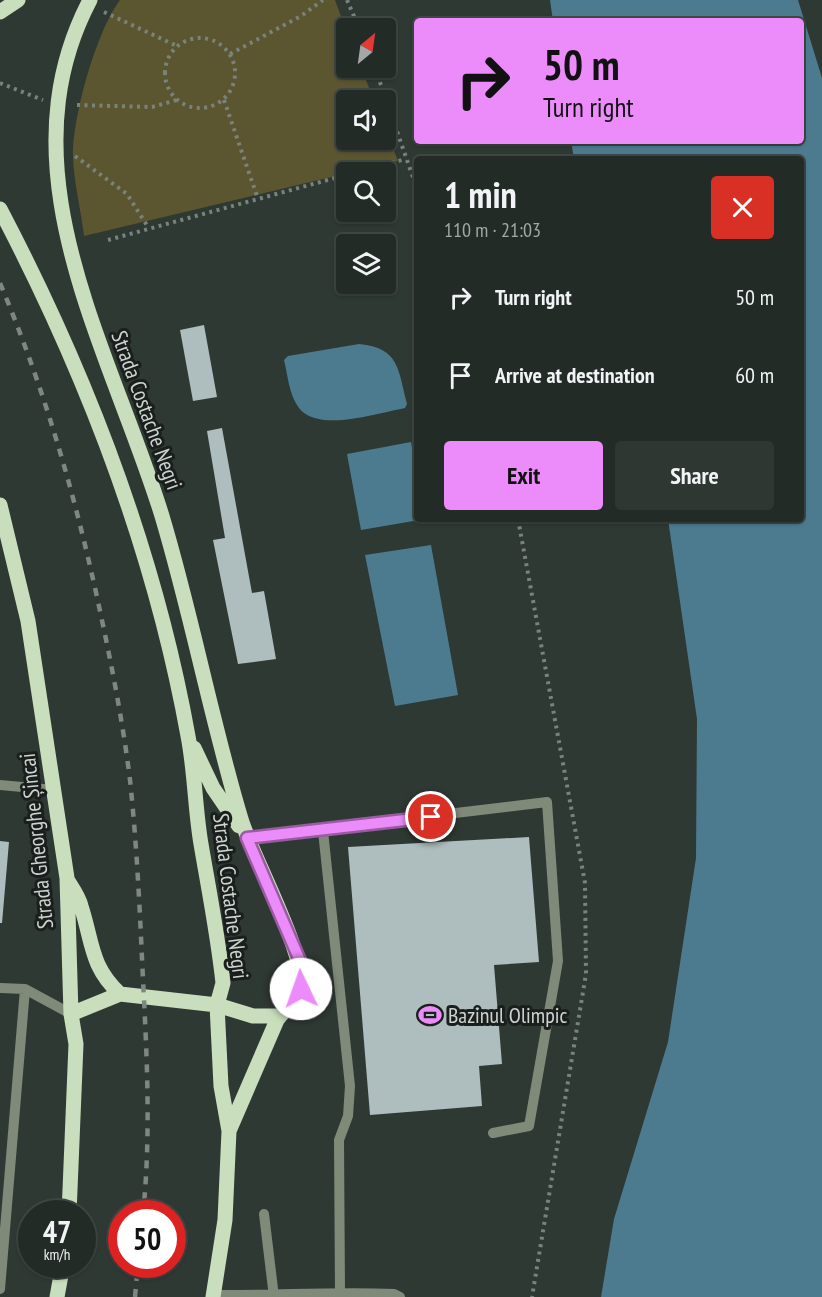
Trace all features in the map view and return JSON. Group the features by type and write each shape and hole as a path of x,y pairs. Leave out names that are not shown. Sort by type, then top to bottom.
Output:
{"main road":[{"path":"0,12 18,0"},
{"name":"Strada Costache Negri","path":"90,0 64,57 53,104 50,154 62,241 156,497 181,580 218,734 247,838 301,963 301,989 286,1012 280,1016 229,1131"},
{"name":"Strada Costache Negri","path":"0,209 58,327 121,486 153,589 188,737 201,842 223,983 217,1005 221,1086 229,1131 225,1220 213,1296"},
{"name":"Strada Gheorghe Șincai","path":"0,505 28,621 67,878 71,1014 76,1044 70,1200"},
{"name":"Strada Costache Negri","path":"188,737 213,788 247,838"},
{"path":"67,878 81,904 90,945 98,968 105,980 120,994"},
{"path":"71,1014 120,994 217,1005 253,1016 280,1016"},
{"path":"57,1297 60,1278"}],"street":[{"path":"0,785 54,790"},
{"path":"247,838 323,831 547,802 558,961 528,1126 493,1133"},
{"path":"323,831 350,1086 348,1116 339,1140 340,1292"},
{"path":"0,988 25,989 71,1014"},
{"path":"0,1289 25,989"},
{"path":"264,1214 274,1296"},
{"path":"213,1296 274,1296 340,1292 384,1296 394,1294 400,1297"}],"path":[{"path":"230,54 301,16 323,0"},
{"path":"347,0 355,18"},
{"path":"96,19 101,10 177,46"},
{"path":"199,37 211,39 230,54 236,73 230,92 224,100 215,105 195,108 177,100 165,79 165,67 177,46 199,37"},
{"path":"378,78 414,181"},
{"path":"0,83 53,104 152,107 177,100"},
{"path":"224,100 258,199"},
{"path":"70,153 128,194 148,227"},
{"path":"394,162 406,159"},
{"path":"108,240 148,227 336,178"}],"shaded area":[{"path":"120,0 335,0 342,18 336,18 336,78 365,78 370,90 336,90 336,150 394,150 398,161 336,162 336,176 84,236 73,158 74,141 87,76 111,14"}],"water":[{"path":"550,0 798,0 804,18 553,18"},
{"path":"804,20 822,78 822,1297 601,1297 614,1219 668,1042 696,858 697,719 668,522 804,522 804,156 574,156 572,144 804,144"},
{"path":"359,344 383,350 390,356 399,371 407,404 405,408 365,417 334,420 308,415 299,408 289,385 284,360 288,356"},
{"path":"411,442 414,458 414,521 361,530 347,454"},
{"path":"431,545 458,695 395,706 365,555"}],"building":[{"path":"204,325 217,397 193,401 180,330"},
{"path":"222,428 252,593 264,591 276,659 238,664 213,540 225,538 207,431"},
{"name":"Bazinul Olimpic","path":"529,837 539,962 494,965 502,1064 479,1066 482,1106 370,1115 348,847"},
{"path":"0,841 9,842 2,923 0,923"}],"railway":[{"path":"0,283 45,404 70,486 100,611 124,737 136,855 146,1038 148,1126 144,1200"},
{"path":"135,1297 137,1278"}],"place":[{"name":"Bazinul Olimpic","path":"430,1015"}],"route":[{"path":"301,989 301,963 247,838 431,817"}]}
